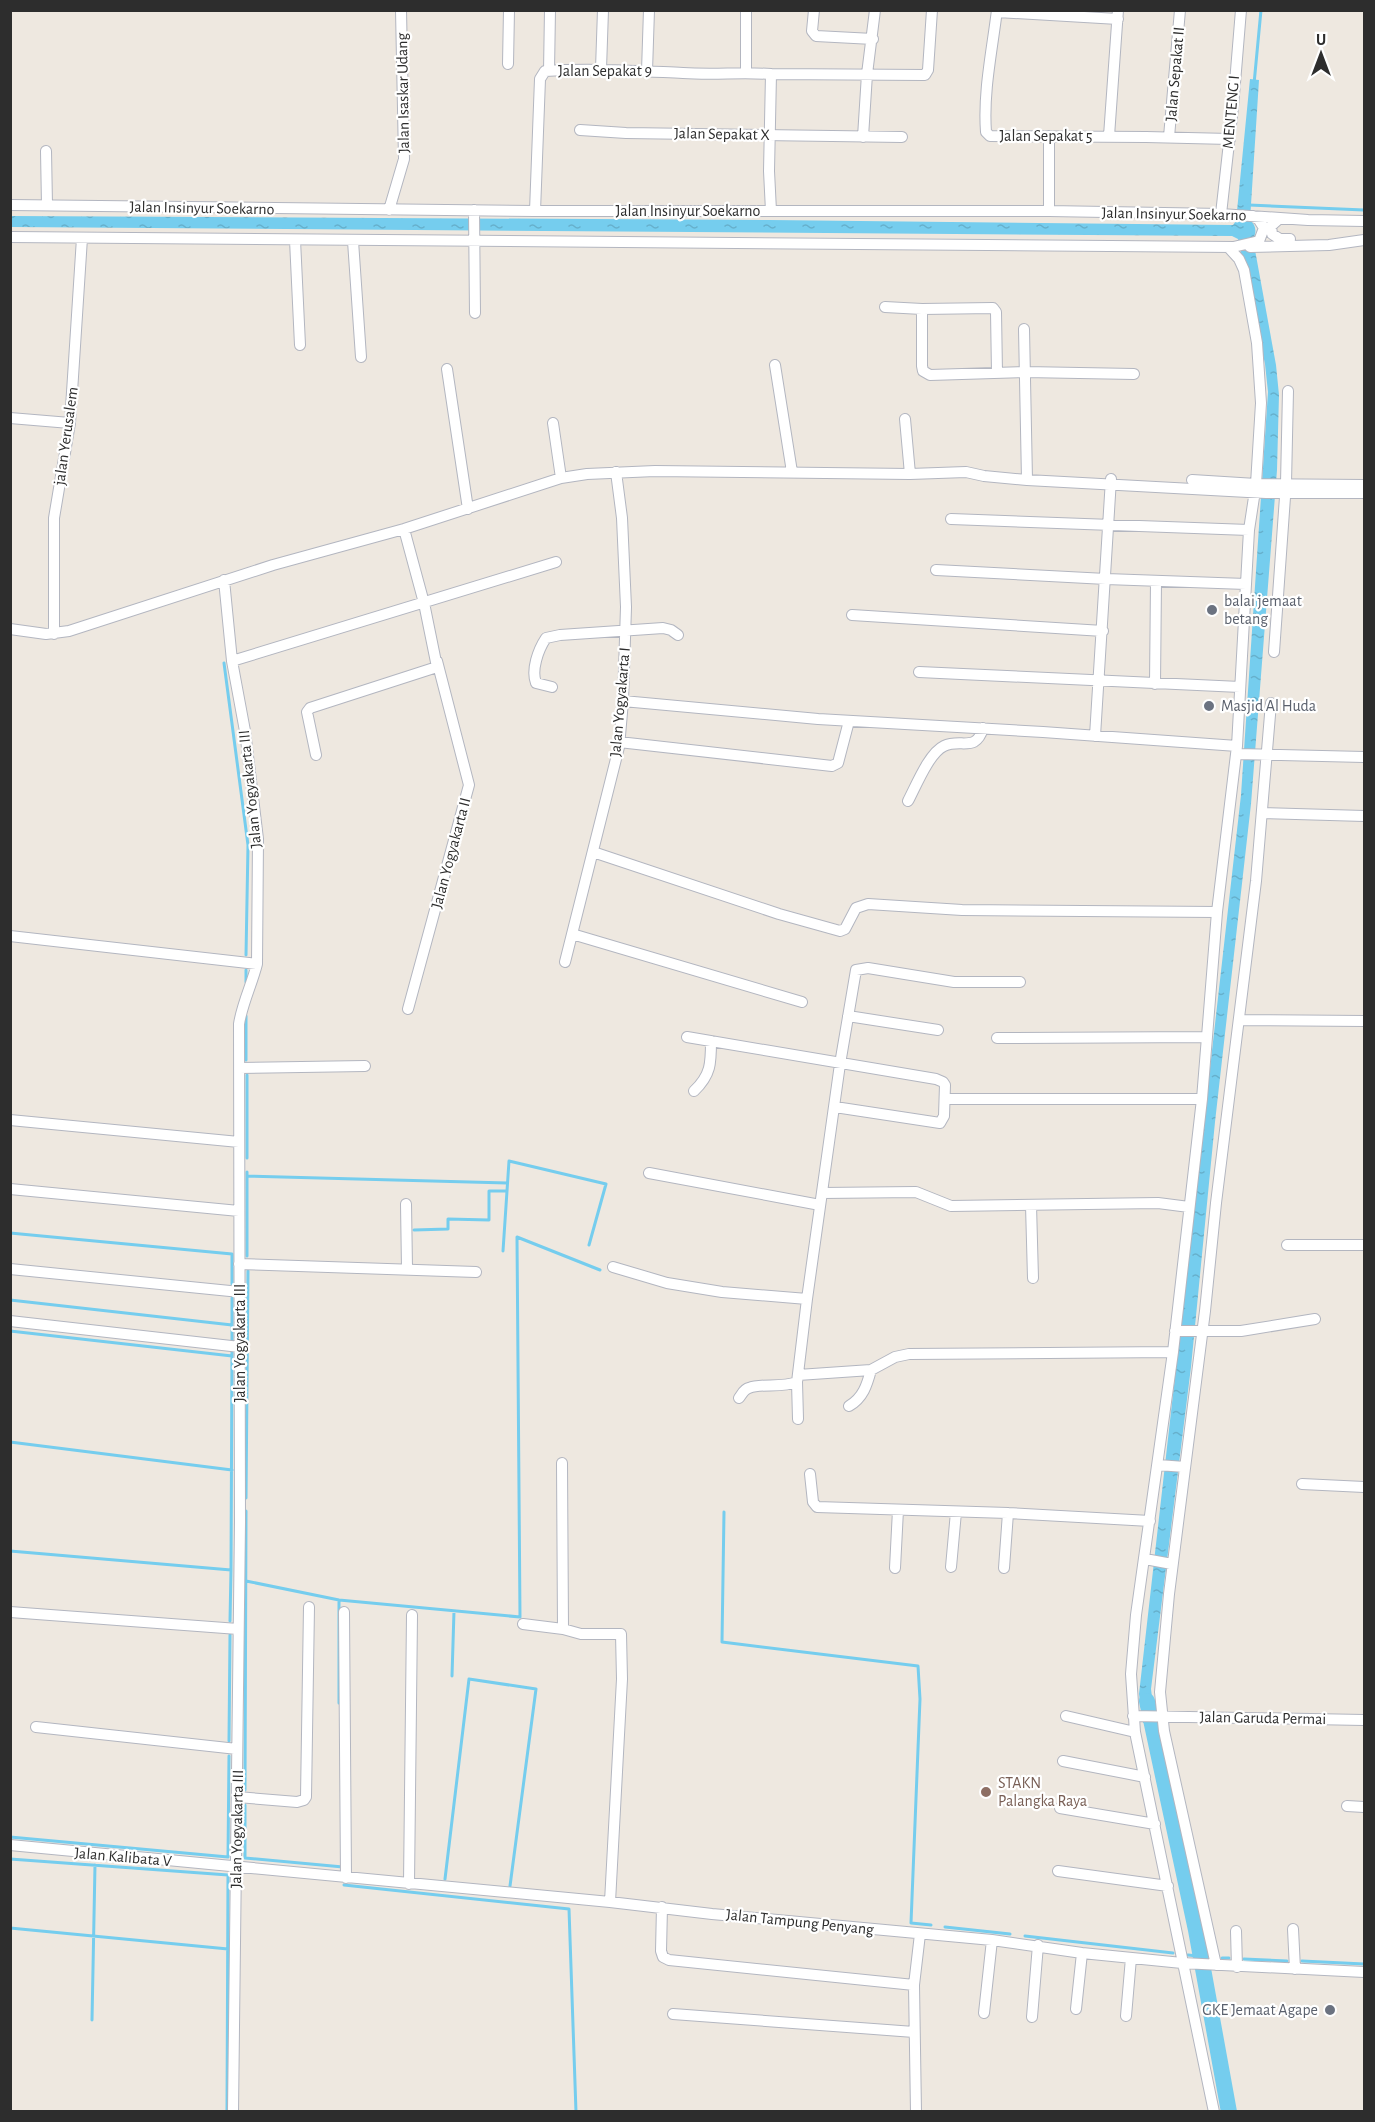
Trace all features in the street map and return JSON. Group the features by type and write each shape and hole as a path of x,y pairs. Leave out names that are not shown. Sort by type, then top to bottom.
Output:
{"street":[{"name":"Jalan Isaskar Udang","path":"389,210 404,159 401,10"},
{"path":"508,64 509,10"},
{"path":"549,71 550,10"},
{"path":"601,69 603,10"},
{"path":"647,70 649,10"},
{"path":"746,10 746,72"},
{"path":"814,10 812,31 816,36 873,39"},
{"path":"863,137 867,74 875,10"},
{"name":"Jalan Sepakat 9","path":"535,212 541,75 545,71 601,69 685,73 921,76 927,75 932,10"},
{"name":"Jalan Sepakat II","path":"1170,137 1180,10"},
{"name":"MENTENG I","path":"1221,214 1241,10"},
{"path":"997,11 1118,15 1109,136"},
{"name":"Jalan Sepakat 5","path":"997,11 991,49 986,132 990,136 995,138 1109,136 1230,139"},
{"path":"771,74 771,211"},
{"name":"Jalan Sepakat X","path":"580,130 626,133 902,137"},
{"path":"1049,136 1049,211"},
{"path":"46,151 47,206"},
{"name":"Jalan Insinyur Soekarno","path":"10,205 389,210 474,219 535,212 1049,211 1221,214 1365,221"},
{"path":"1251,216 1259,220 1264,228 1259,241 1262,245"},
{"path":"1280,218 1274,222 1271,230 1272,234 1280,239 1362,240"},
{"path":"474,219 475,313"},
{"name":"Jalan Insinyur Soekarno","path":"10,237 1236,246 1329,245 1362,240"},
{"name":"jalan Yerusalem","path":"54,634 54,518 70,423 82,238"},
{"path":"295,240 300,345"},
{"path":"353,241 361,357"},
{"path":"1207,1965 1157,1716 1170,1563 1173,1352 1189,1332 1189,1207 1202,1099 1217,912 1239,751 1240,687 1249,531 1260,488 1261,403 1258,352 1244,270 1236,246"},
{"path":"885,307 993,308 996,312 997,373"},
{"path":"922,309 923,371 930,375 1025,372 1134,374"},
{"path":"1024,329 1027,476"},
{"path":"775,364 792,472"},
{"path":"447,369 468,509"},
{"path":"1274,652 1288,392"},
{"path":"10,418 70,423"},
{"path":"905,419 910,474"},
{"path":"554,423 561,478"},
{"path":"10,629 54,634 317,552 404,529 561,478 587,474 616,472 910,474 966,472 1260,488 1365,485"},
{"name":"Jalan Yogyakarta I","path":"565,962 619,742 626,631 622,518 616,472"},
{"path":"1095,736 1110,526 1111,480"},
{"path":"1283,488 1365,493"},
{"path":"951,519 1249,531"},
{"name":"Jalan Yogyakarta II","path":"404,529 470,785 408,1010"},
{"path":"232,661 556,562"},
{"path":"936,570 1246,584"},
{"name":"Jalan Yogyakarta III","path":"224,580 232,661 245,731 258,839 257,964 240,1014 237,1866 233,2112"},
{"path":"1155,684 1156,581"},
{"path":"852,615 1103,631"},
{"path":"552,687 536,683 534,678 541,648 546,638 663,628 678,635"},
{"path":"316,755 307,712 310,708 435,668 437,661"},
{"path":"919,672 1240,687"},
{"path":"623,701 849,721 1095,736 1264,755 1365,757"},
{"path":"1214,2112 1135,1732 1137,1716 1131,1674 1150,1521 1172,1466 1189,1332 1216,1203 1240,1020 1263,813 1264,755 1271,703"},
{"path":"619,742 832,766 838,763 849,721"},
{"path":"908,801 938,750 952,744 972,743 980,737 983,728"},
{"path":"1263,813 1365,816"},
{"path":"593,852 779,914 840,931 845,929 856,908 868,904 962,910 1217,912"},
{"path":"572,934 802,1002"},
{"path":"10,936 257,964"},
{"path":"798,1419 797,1379 807,1299 855,972 861,968 954,982 1020,982"},
{"path":"848,1016 938,1030"},
{"path":"1240,1020 1365,1021"},
{"path":"997,1038 1207,1036"},
{"path":"687,1037 936,1079 945,1085 942,1120 936,1123 835,1107"},
{"path":"694,1091 704,1082 708,1073 711,1063 711,1041"},
{"path":"239,1068 365,1066"},
{"path":"945,1099 1202,1099"},
{"path":"10,1120 239,1142"},
{"path":"649,1173 821,1199 916,1192 951,1206 1158,1203 1189,1207"},
{"path":"10,1189 239,1211"},
{"path":"406,1204 407,1268"},
{"path":"1030,1205 1033,1278"},
{"path":"1287,1245 1365,1245"},
{"path":"239,1264 476,1272"},
{"path":"613,1267 667,1283 722,1292 807,1299"},
{"path":"10,1269 240,1292"},
{"path":"1189,1332 1241,1331 1315,1319"},
{"path":"10,1321 240,1347"},
{"path":"739,1398 745,1390 751,1387 783,1386 797,1379 872,1370 895,1357 909,1354 1173,1352"},
{"path":"849,1406 859,1400 872,1370"},
{"path":"562,1463 563,1629"},
{"path":"810,1474 813,1502 818,1507 1150,1521"},
{"path":"1302,1484 1365,1487"},
{"path":"895,1568 898,1510"},
{"path":"951,1567 956,1512"},
{"path":"1004,1568 1008,1514"},
{"path":"1147,1559 1170,1563"},
{"path":"237,1797 297,1802 306,1797 309,1606"},
{"path":"10,1612 238,1629"},
{"path":"344,1612 346,1878"},
{"path":"409,1884 412,1615"},
{"path":"523,1624 563,1629 581,1634 621,1634 622,1679 610,1902"},
{"path":"1066,1716 1135,1732"},
{"name":"Jalan Garuda Permai","path":"1137,1716 1365,1720"},
{"path":"36,1727 237,1749"},
{"path":"1063,1761 1145,1777"},
{"path":"1347,1806 1365,1807"},
{"path":"1060,1808 1155,1824"},
{"name":"Jalan Kalibata V","path":"10,1845 237,1866"},
{"name":"Jalan Tampung Penyang","path":"237,1866 992,1940 1082,1953 1182,1963 1365,1972"},
{"path":"1058,1871 1168,1886"},
{"path":"662,1907 661,1951 663,1957 669,1960 914,1985"},
{"path":"1293,1929 1295,1969"},
{"path":"1236,1931 1237,1967"},
{"path":"916,2112 914,1985 920,1934"},
{"path":"984,2013 992,1940"},
{"path":"1032,2018 1038,1946"},
{"path":"1076,2009 1082,1953"},
{"path":"1126,2016 1131,1958"},
{"path":"672,2014 914,2032"}],"water":[{"path":"1250,79 1259,80 1250,220 1255,229 1253,239 1276,365 1279,395 1277,470 1251,804 1215,1122 1191,1367 1151,1689 1155,1721 1143,1723 1139,1694 1241,795 1268,392 1265,364 1238,239 1232,236 11,227 11,216 1233,225 1236,221"}],"waterway":[{"path":"1254,84 1261,10"},
{"path":"1249,205 1364,210"},
{"path":"224,663 248,845 246,955"},
{"path":"246,970 246,982"},
{"path":"246,1016 246,1060"},
{"path":"247,1075 247,1158"},
{"path":"503,1251 509,1161 606,1184 589,1245"},
{"path":"247,1172 247,1256"},
{"path":"247,1176 507,1183"},
{"path":"414,1230 448,1229 448,1219 489,1220 489,1191 507,1191"},
{"path":"10,1233 232,1254 232,1284"},
{"path":"246,1581 339,1600 520,1617 517,1237 600,1270"},
{"path":"246,1498 248,1271"},
{"path":"232,1298 232,1343"},
{"path":"10,1300 232,1325"},
{"path":"10,1331 232,1356"},
{"path":"231,1570 232,1350"},
{"path":"10,1442 232,1470"},
{"path":"245,1790 246,1511"},
{"path":"724,1512 722,1642 918,1666 920,1699 911,1923 931,1925"},
{"path":"10,1551 231,1570 230,1621"},
{"path":"339,1600 339,1703"},
{"path":"452,1676 454,1611"},
{"path":"229,1741 230,1635"},
{"path":"445,1879 469,1679 536,1689 510,1886"},
{"path":"1147,1701 1196,1930 1229,2112"},
{"path":"10,1837 228,1857 229,1756"},
{"path":"245,1805 245,1858 343,1867"},
{"path":"10,1859 228,1875 227,2112"},
{"path":"92,2020 95,1865"},
{"path":"344,1885 569,1909 576,2112"},
{"path":"945,1927 1010,1934"},
{"path":"10,1928 228,1949"},
{"path":"1025,1936 1173,1953"},
{"path":"1188,1955 1207,1957"},
{"path":"1222,1958 1229,1958"},
{"path":"1244,1959 1287,1961"},
{"path":"1302,1961 1364,1964"}],"place":[{"name":"balai jemaat betang","path":"1212,610"},
{"name":"Masjid Al Huda","path":"1209,706"},
{"name":"STAKN Palangka Raya","path":"986,1792"},
{"name":"GKE Jemaat Agape","path":"1330,2010"}]}
